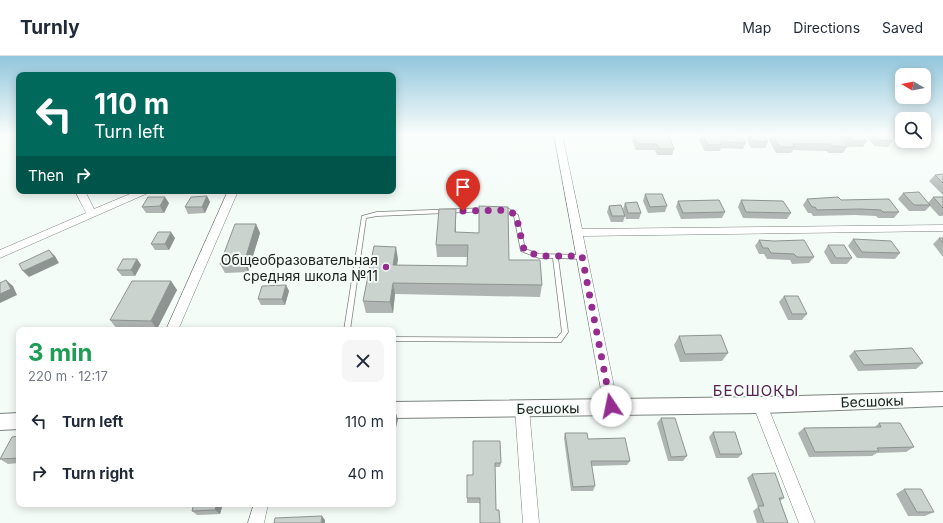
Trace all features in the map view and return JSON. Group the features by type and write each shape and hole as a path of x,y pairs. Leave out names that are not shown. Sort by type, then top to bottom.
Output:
{"street":[{"path":"562,156 611,406"},
{"path":"82,194 92,214"},
{"path":"0,254 138,194"},
{"path":"173,327 233,194"},
{"path":"578,234 943,228"},
{"name":"Бесшокы","path":"396,410 760,405 943,399"},
{"path":"760,405 807,523"},
{"path":"522,408 531,523"},
{"path":"0,422 16,421"},
{"path":"256,523 260,507"}],"lane":[{"path":"347,327 364,218 377,214 507,210 516,215 524,250 539,256 582,256"},
{"path":"396,339 558,340 565,332 555,256"}],"building":[{"path":"943,174 943,183 935,175"},
{"path":"919,192 930,205 914,205 903,193"},
{"path":"645,194 662,194 667,206 650,207"},
{"path":"207,196 202,207 185,207 191,197"},
{"path":"148,197 165,197 160,206 142,207"},
{"path":"838,197 841,200 889,199 899,212 883,212 881,210 860,209 817,210 815,207 812,207 807,199"},
{"path":"933,197 943,197 943,208"},
{"path":"719,200 725,212 683,213 678,201"},
{"path":"741,200 783,201 791,213 746,212"},
{"path":"637,202 641,213 628,213 625,203"},
{"path":"621,205 625,216 612,216 609,206"},
{"path":"479,206 508,207 509,260 540,260 542,285 393,283 390,302 363,301 374,246 396,247 393,265 467,266 468,245 436,245 439,209 456,209 455,232 479,233"},
{"path":"235,224 256,224 244,263 220,264"},
{"path":"158,232 171,232 165,244 151,244"},
{"path":"853,239 891,241 900,253 862,252"},
{"path":"759,240 804,240 814,257 797,257 794,254 771,253 768,248 763,248"},
{"path":"828,245 844,245 852,258 836,258"},
{"path":"49,250 54,257 23,271 19,264"},
{"path":"123,259 137,259 131,270 117,270"},
{"path":"6,280 11,289 0,294 0,283"},
{"path":"132,281 171,281 151,321 110,320"},
{"path":"286,285 282,299 258,299 262,286"},
{"path":"784,296 798,296 807,314 792,314"},
{"path":"721,335 728,353 685,354 679,336"},
{"path":"912,348 923,363 864,365 854,351"},
{"path":"661,418 675,418 687,456 671,457"},
{"path":"879,423 900,423 914,447 877,448 879,451 815,452 804,428 881,427"},
{"path":"713,432 735,432 742,454 720,454"},
{"path":"565,433 587,433 588,439 625,438 630,461 591,461 595,486 573,487"},
{"path":"16,436 16,458 0,459 12,437"},
{"path":"473,441 500,441 501,463 495,463 496,510 499,510 500,523 480,523 480,498 467,498 467,475 473,475"},
{"path":"775,473 784,498 779,498 788,523 764,523 758,506 764,506 752,474"},
{"path":"904,489 921,489 934,512 917,512"},
{"path":"193,507 216,507 215,510 192,511"},
{"path":"322,516 321,523 274,523 275,518"}],"place":[{"name":"Общеобразовательная средняя школа №11","path":"386,267"}],"district":[{"name":"БЕСШОҚЫ","path":"756,390"}],"route":[{"path":"463,211 507,210 516,215 524,250 539,256 582,256 611,406"}]}
